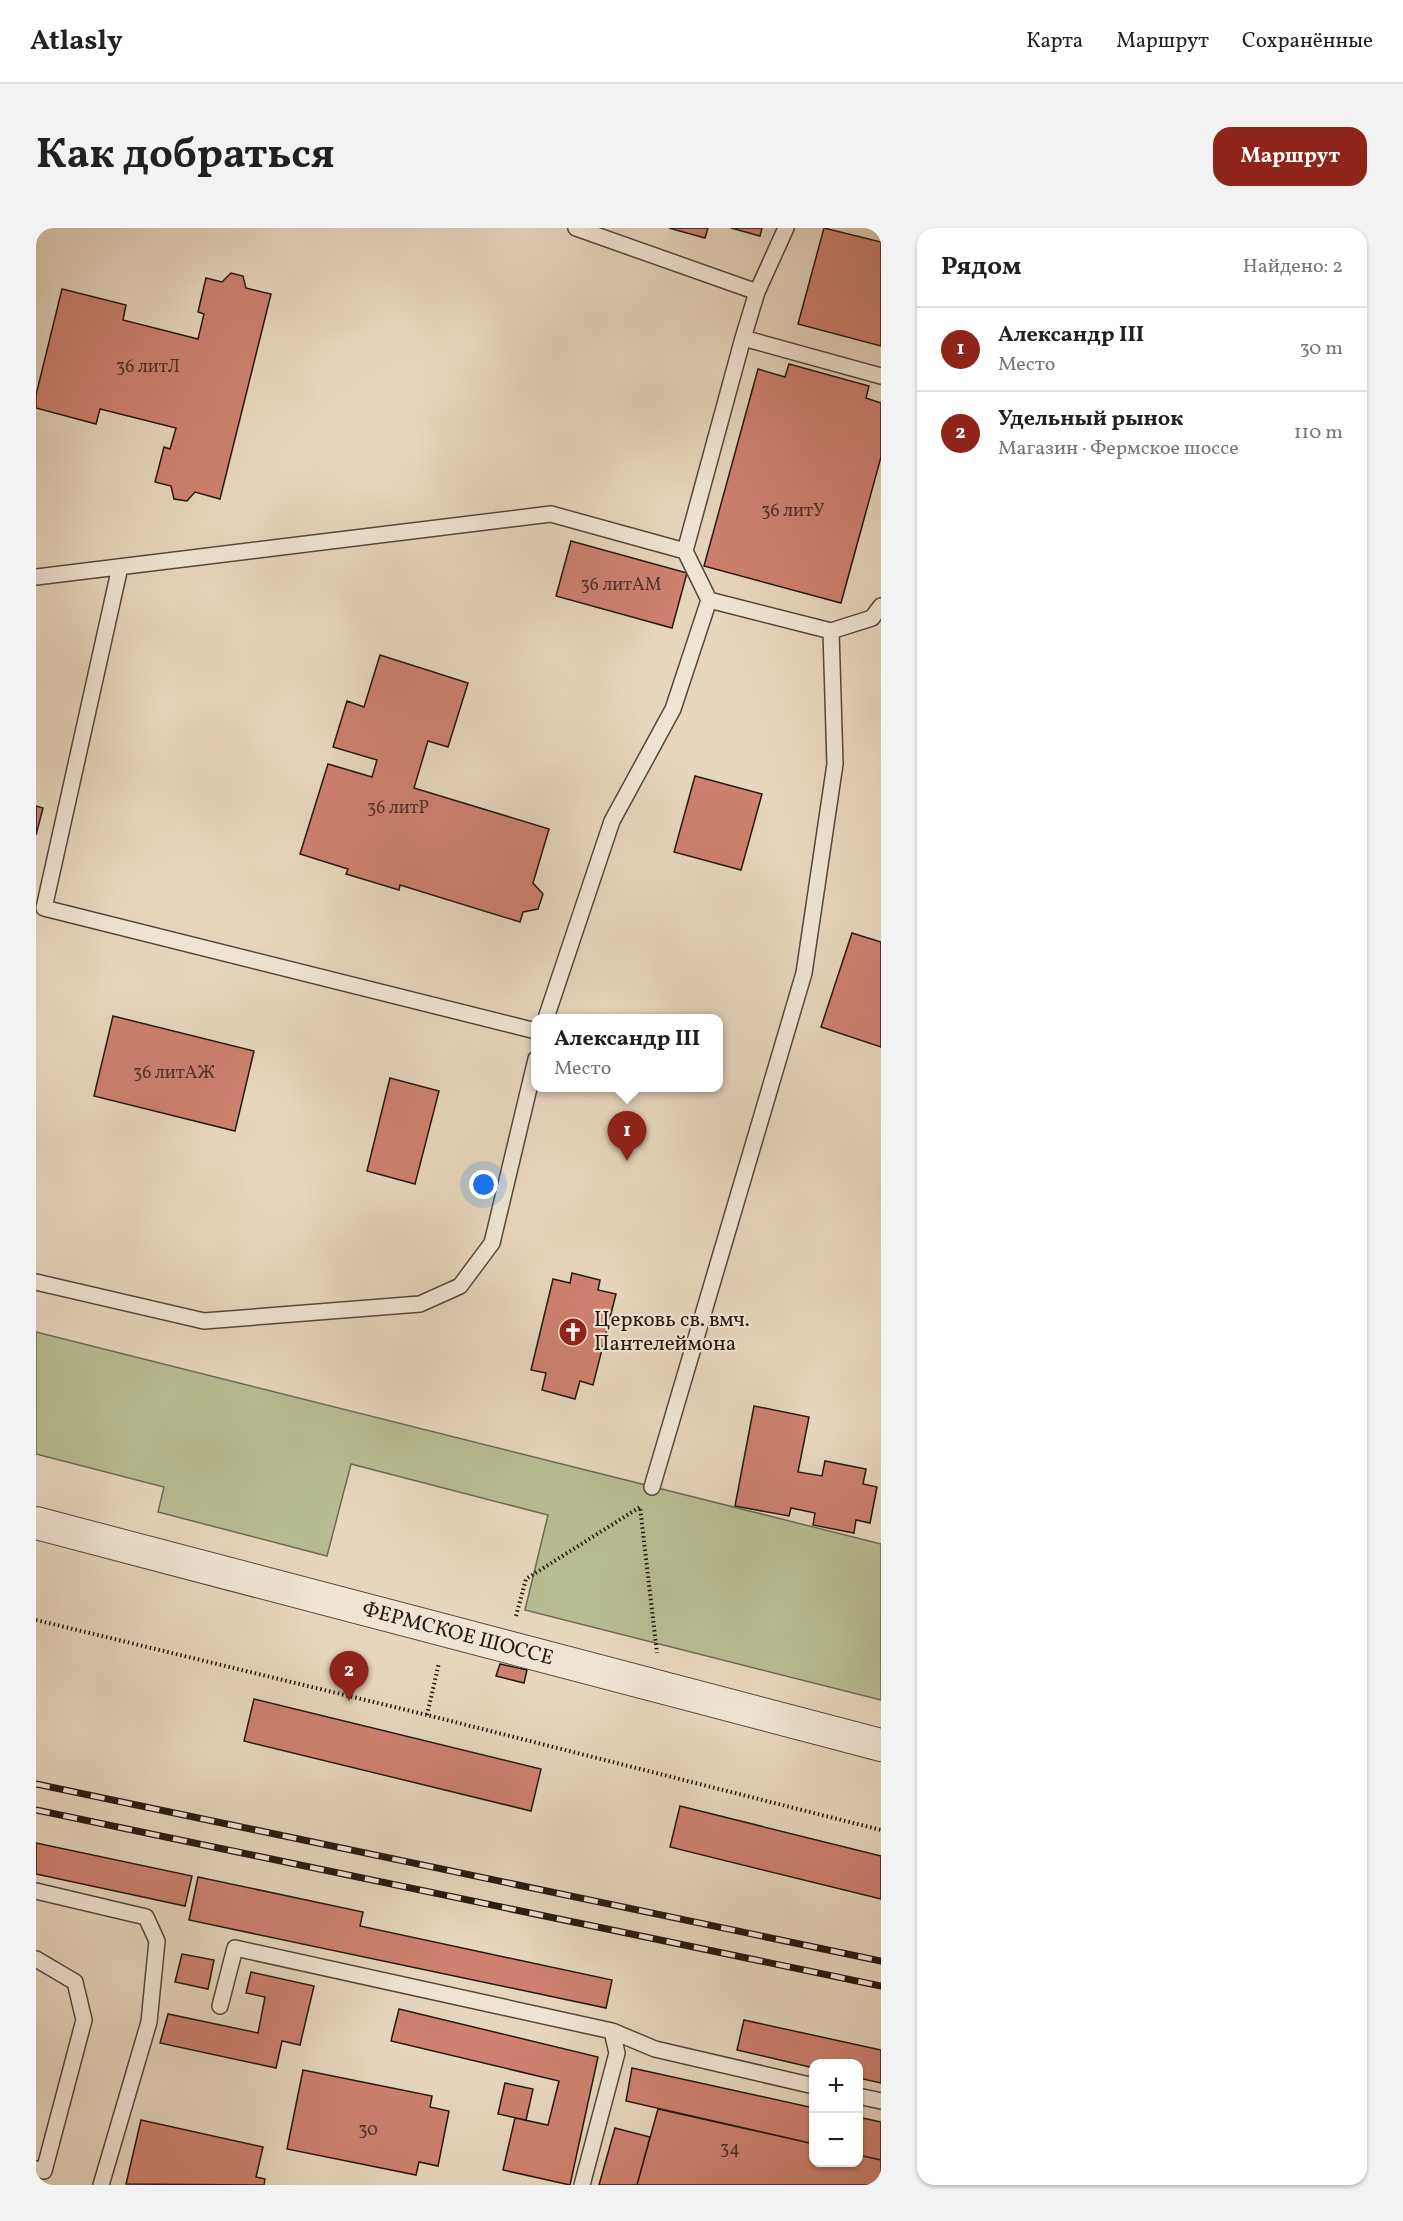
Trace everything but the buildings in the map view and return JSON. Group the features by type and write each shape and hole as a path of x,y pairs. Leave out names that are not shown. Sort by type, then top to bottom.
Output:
{"street":[{"name":"ФЕРМСКОЕ ШОССЕ","path":"36,1523 881,1745"}],"lane":[{"path":"576,228 757,292"},
{"path":"547,1014 612,821 673,709 709,600 685,551 742,338 757,292 786,228"},
{"path":"742,338 881,376"},
{"path":"36,577 551,514 685,551"},
{"path":"120,567 44,908 531,1030"},
{"path":"709,600 831,631 872,618 881,606"},
{"path":"652,1487 804,973 836,764 831,631"},
{"path":"36,1282 204,1321 420,1304 460,1286 492,1243 531,1080"},
{"path":"36,1891 146,1917 158,1941 149,2022 101,2185"},
{"path":"220,2006 235,1948 612,2031 655,2049 809,2085"},
{"path":"36,1959 75,1982 84,2020 44,2170 36,2169"},
{"path":"582,2185 617,2053 612,2031"},
{"path":"863,2097 881,2101"}],"path":[{"path":"514,1622 526,1579 640,1507 658,1658"},
{"path":"36,1620 404,1709 881,1830"}],"green space":[{"path":"36,1332 881,1544 881,1700 525,1610 548,1515 351,1464 327,1556 158,1512 164,1487 36,1454"}],"railway":[{"path":"36,1784 881,1961"},
{"path":"36,1810 881,1986"}],"place":[{"name":"Александр III","path":"627,1161"},
{"name":"Церковь св. вмч. Пантелеймона","path":"573,1332"},
{"name":"Удельный рынок","path":"349,1701"}]}
